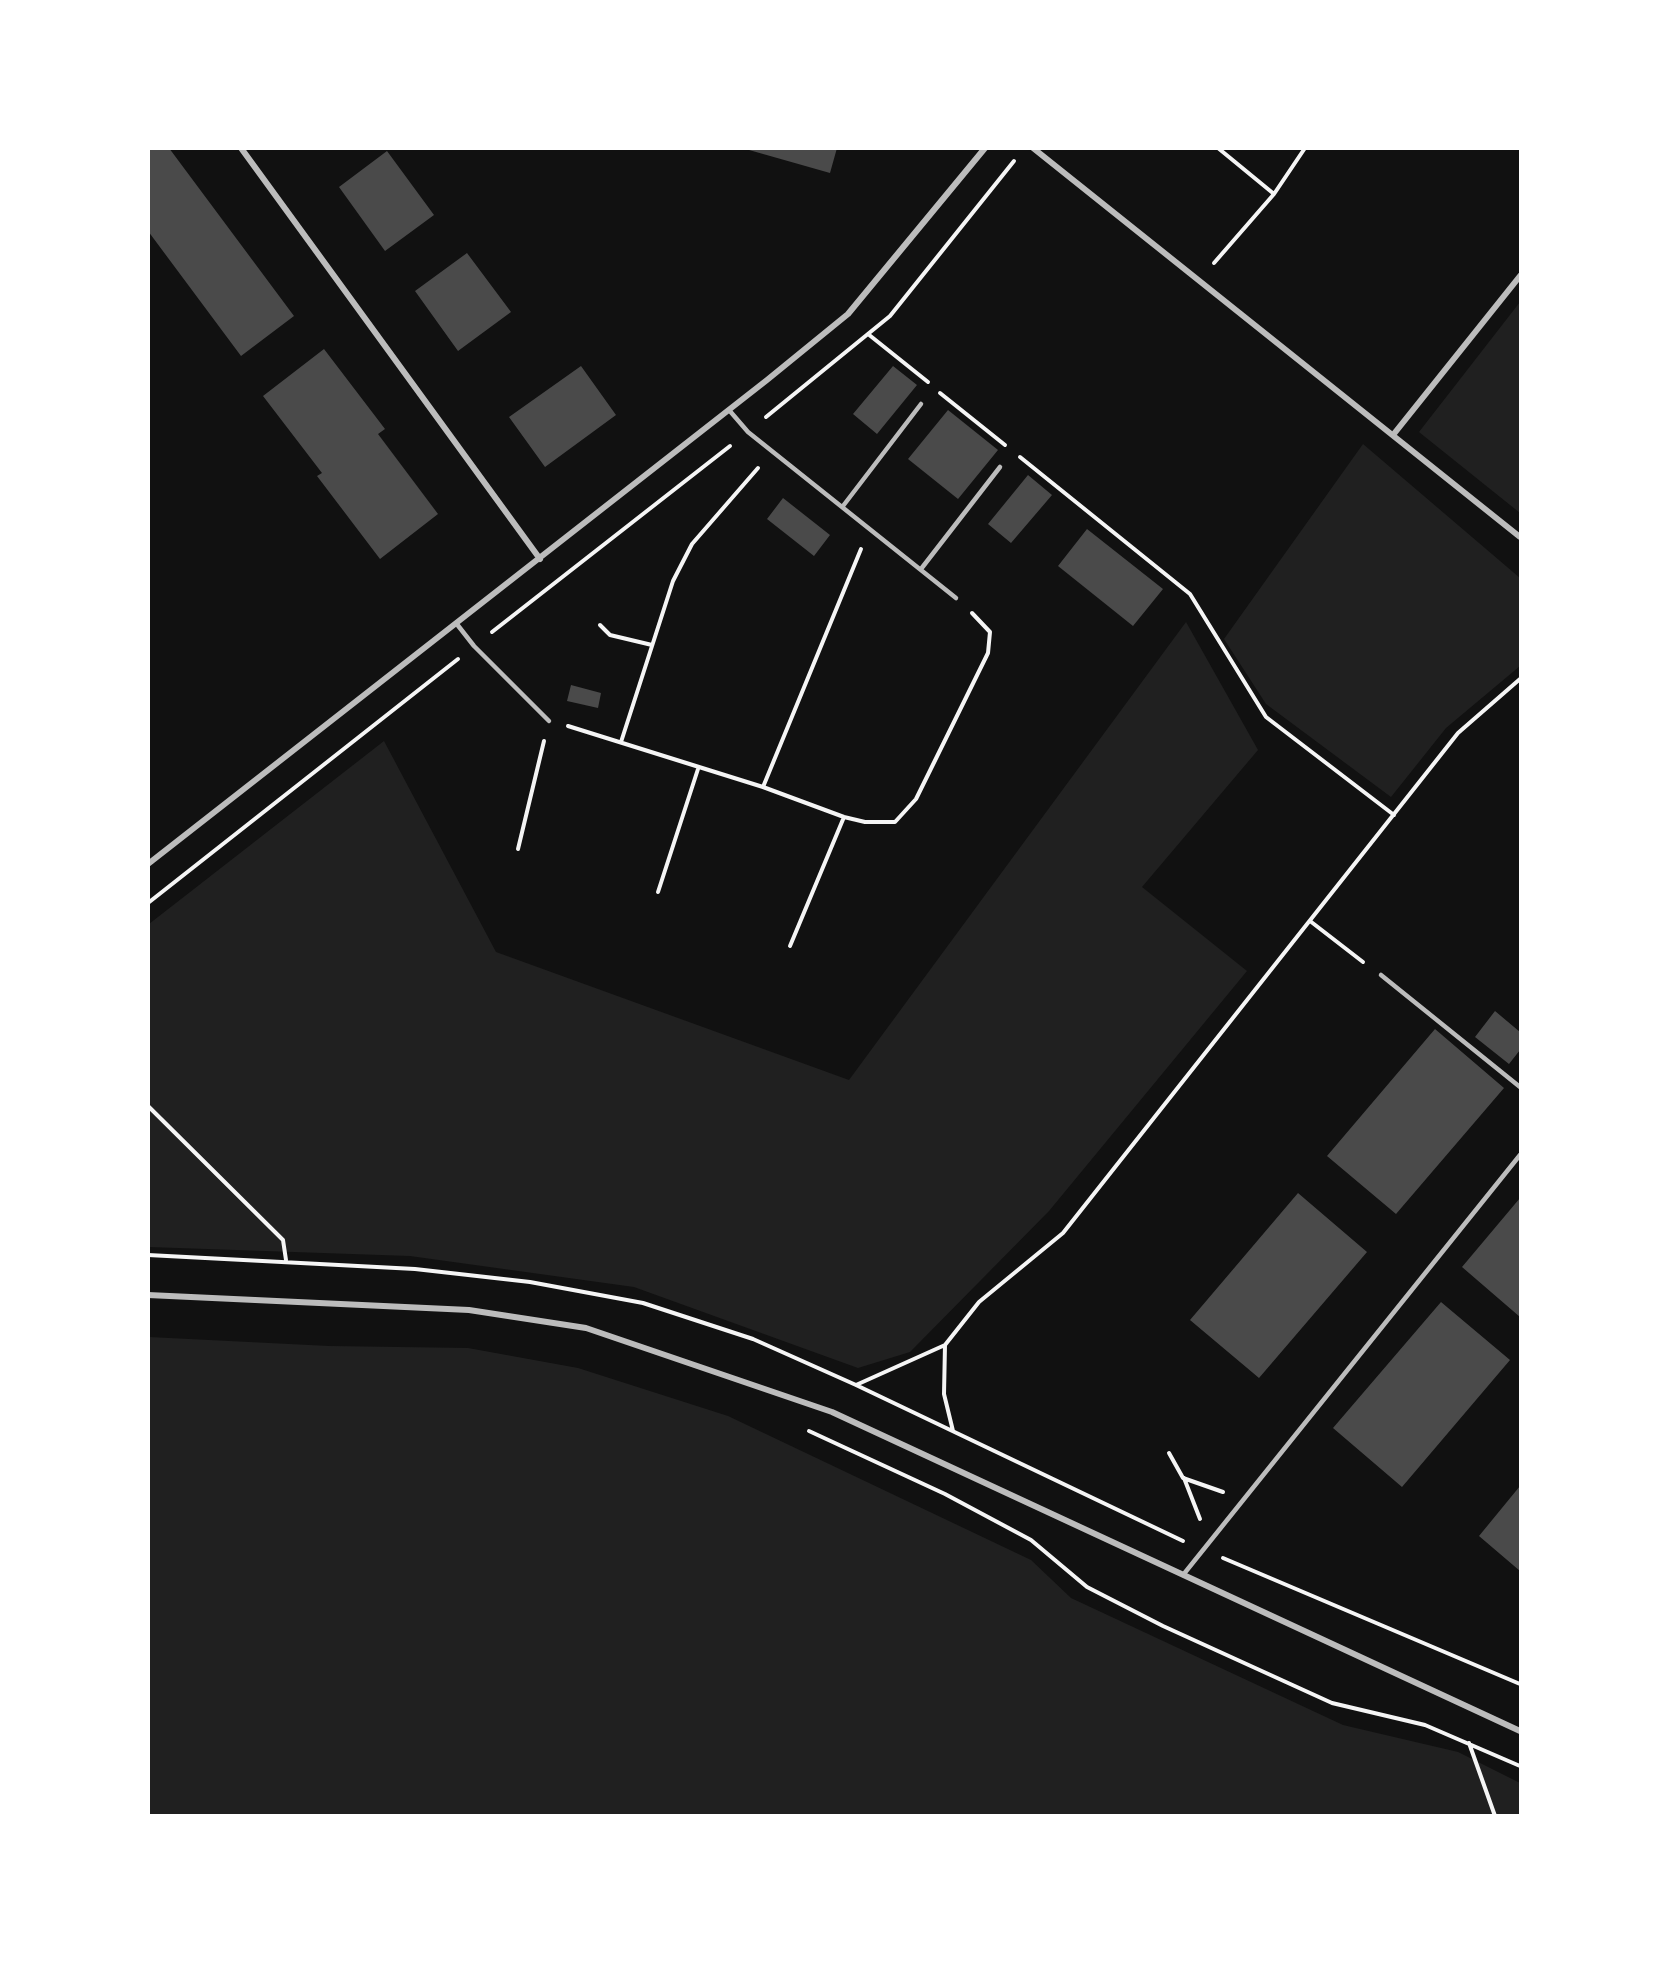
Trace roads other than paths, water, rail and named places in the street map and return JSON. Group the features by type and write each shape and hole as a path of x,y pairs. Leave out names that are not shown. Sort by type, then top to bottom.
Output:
{"street":[{"path":"241,148 540,559"},
{"path":"148,864 540,559 848,314 985,148"},
{"path":"1033,148 1521,537"},
{"path":"1393,435 1521,276"},
{"path":"148,1295 469,1310 586,1328 832,1412 1521,1731"}],"lane":[{"path":"843,506 921,404"},
{"path":"729,410 748,432 957,597"},
{"path":"921,569 1000,467"},
{"path":"456,623 474,646 549,720"},
{"path":"1381,975 1521,1087"},
{"path":"1183,1575 1521,1155"}]}
